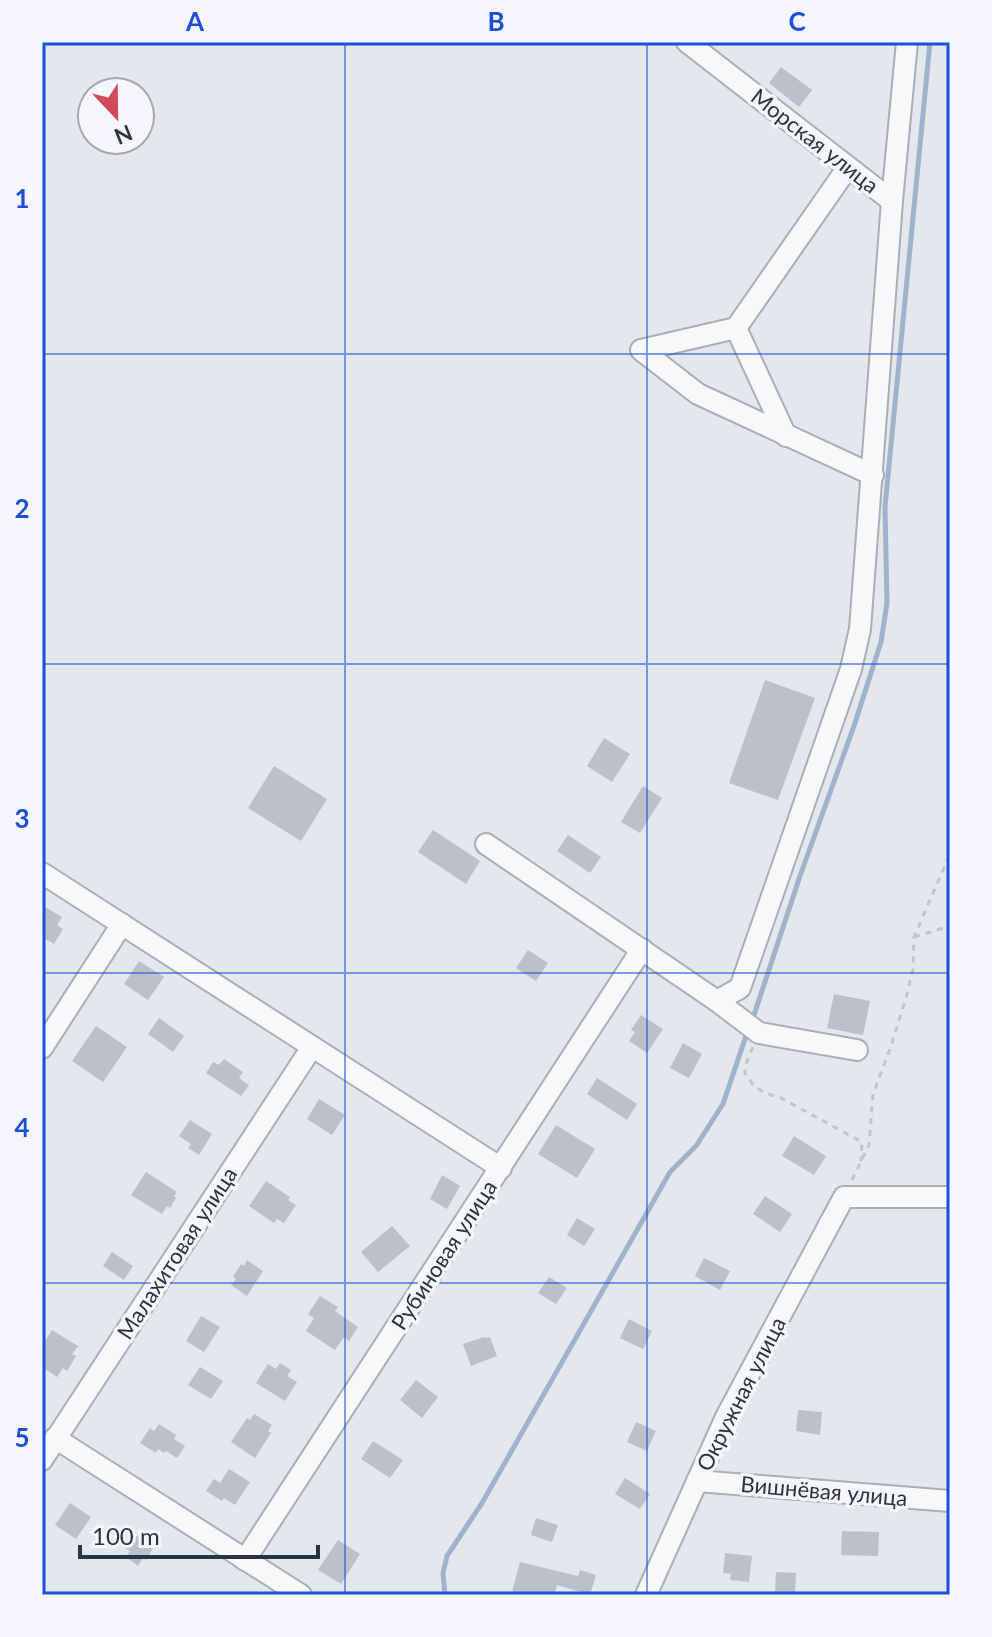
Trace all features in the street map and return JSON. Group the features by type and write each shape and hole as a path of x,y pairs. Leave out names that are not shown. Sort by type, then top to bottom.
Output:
{"street":[{"name":"Морская улица","path":"687,42 892,201"},
{"name":"Морская улица","path":"892,201 907,42"},
{"path":"848,167 736,328 641,350 698,394 873,475"},
{"path":"717,1001 740,988 851,669 860,629 892,201"},
{"path":"736,328 786,436"},
{"path":"486,844 642,949 759,1033 857,1050"},
{"path":"42,873 501,1168"},
{"path":"42,1048 122,924"},
{"name":"Рубиновая улица","path":"245,1560 642,949"},
{"name":"Малахитовая улица","path":"42,1460 312,1047"},
{"path":"844,1197 950,1197"},
{"name":"Окружная улица","path":"646,1595 726,1417 844,1197"},
{"path":"55,1438 301,1595"},
{"name":"Вишнёвая улица","path":"697,1481 950,1501"}],"path":[{"path":"844,1197 869,1145 873,1094 906,998 913,969 914,937 950,854"},
{"path":"914,937 950,926"},
{"path":"759,1033 745,1066 745,1073 754,1086 862,1142 861,1162"}],"building":[{"path":"781,67 812,90 799,107 769,83"},
{"path":"765,680 815,698 778,800 729,783"},
{"path":"604,738 630,754 612,782 587,766"},
{"path":"274,766 327,799 301,841 248,808"},
{"path":"643,786 662,798 640,833 621,822"},
{"path":"433,830 480,861 466,884 418,852"},
{"path":"568,835 601,857 590,873 557,851"},
{"path":"42,905 62,917 57,925 63,929 54,944 42,937"},
{"path":"528,950 548,963 536,981 516,968"},
{"path":"139,961 164,977 148,1000 124,984"},
{"path":"834,994 870,1001 863,1035 827,1028"},
{"path":"641,1015 663,1029 647,1053 629,1041 635,1032 631,1030"},
{"path":"159,1018 184,1036 173,1052 148,1034"},
{"path":"96,1026 127,1047 103,1082 72,1061"},
{"path":"683,1043 702,1054 689,1078 670,1068"},
{"path":"224,1059 243,1072 239,1078 249,1085 241,1096 206,1073 213,1062 219,1065"},
{"path":"597,1078 637,1104 627,1120 587,1094"},
{"path":"319,1099 345,1115 332,1135 307,1119"},
{"path":"190,1120 212,1134 199,1155 188,1148 191,1144 179,1136"},
{"path":"556,1125 595,1149 577,1178 538,1154"},
{"path":"794,1136 826,1156 814,1175 782,1156"},
{"path":"146,1172 177,1192 170,1208 167,1206 162,1214 131,1195"},
{"path":"442,1175 460,1186 447,1209 430,1199"},
{"path":"266,1181 290,1197 288,1200 296,1205 284,1223 277,1219 274,1223 249,1206"},
{"path":"765,1196 792,1214 780,1232 753,1214"},
{"path":"577,1218 595,1229 584,1246 567,1235"},
{"path":"392,1226 410,1246 378,1272 361,1252"},
{"path":"112,1252 133,1266 124,1280 103,1266"},
{"path":"704,1258 730,1271 720,1290 695,1276"},
{"path":"247,1260 263,1271 247,1296 231,1285 241,1264 244,1266"},
{"path":"549,1277 567,1288 556,1304 538,1293"},
{"path":"320,1296 338,1307 335,1311 358,1327 349,1341 344,1337 335,1350 306,1331 314,1318 308,1314"},
{"path":"201,1316 220,1327 204,1352 186,1341"},
{"path":"629,1319 652,1331 643,1349 620,1338"},
{"path":"52,1330 78,1346 67,1371 63,1368 57,1377 42,1367 42,1346"},
{"path":"490,1337 497,1356 471,1366 463,1344"},
{"path":"280,1363 291,1370 287,1376 297,1382 285,1401 256,1383 268,1364 276,1369"},
{"path":"200,1367 223,1381 211,1399 188,1385"},
{"path":"416,1380 438,1397 422,1418 400,1400"},
{"path":"798,1410 822,1412 820,1435 796,1431"},
{"path":"254,1414 272,1425 268,1431 271,1433 255,1458 231,1442 247,1418 250,1420"},
{"path":"636,1422 656,1431 647,1451 627,1442"},
{"path":"159,1424 176,1435 174,1439 185,1446 177,1458 158,1449 156,1453 140,1443 150,1428 154,1431"},
{"path":"373,1441 403,1460 390,1478 361,1459"},
{"path":"229,1469 250,1482 235,1505 206,1491 214,1479 220,1483"},
{"path":"625,1478 650,1494 640,1509 615,1494"},
{"path":"70,1503 91,1517 76,1539 55,1525"},
{"path":"536,1518 558,1525 552,1542 531,1535"},
{"path":"842,1531 879,1532 878,1556 841,1555"},
{"path":"132,1533 154,1547 138,1566 126,1557 130,1551 123,1547"},
{"path":"338,1540 360,1554 341,1584 318,1570"},
{"path":"725,1553 752,1556 749,1582 730,1580 731,1574 723,1573"},
{"path":"520,1562 578,1576 580,1570 596,1575 590,1595 557,1585 555,1593 551,1592 551,1595 512,1592"},
{"path":"776,1572 796,1573 795,1593 775,1592"}],"waterway":[{"path":"752,1021 881,642 887,603 885,507 930,42"},
{"path":"445,1595 443,1573 447,1556 482,1503 670,1172 696,1146 723,1104 747,1033"}]}
